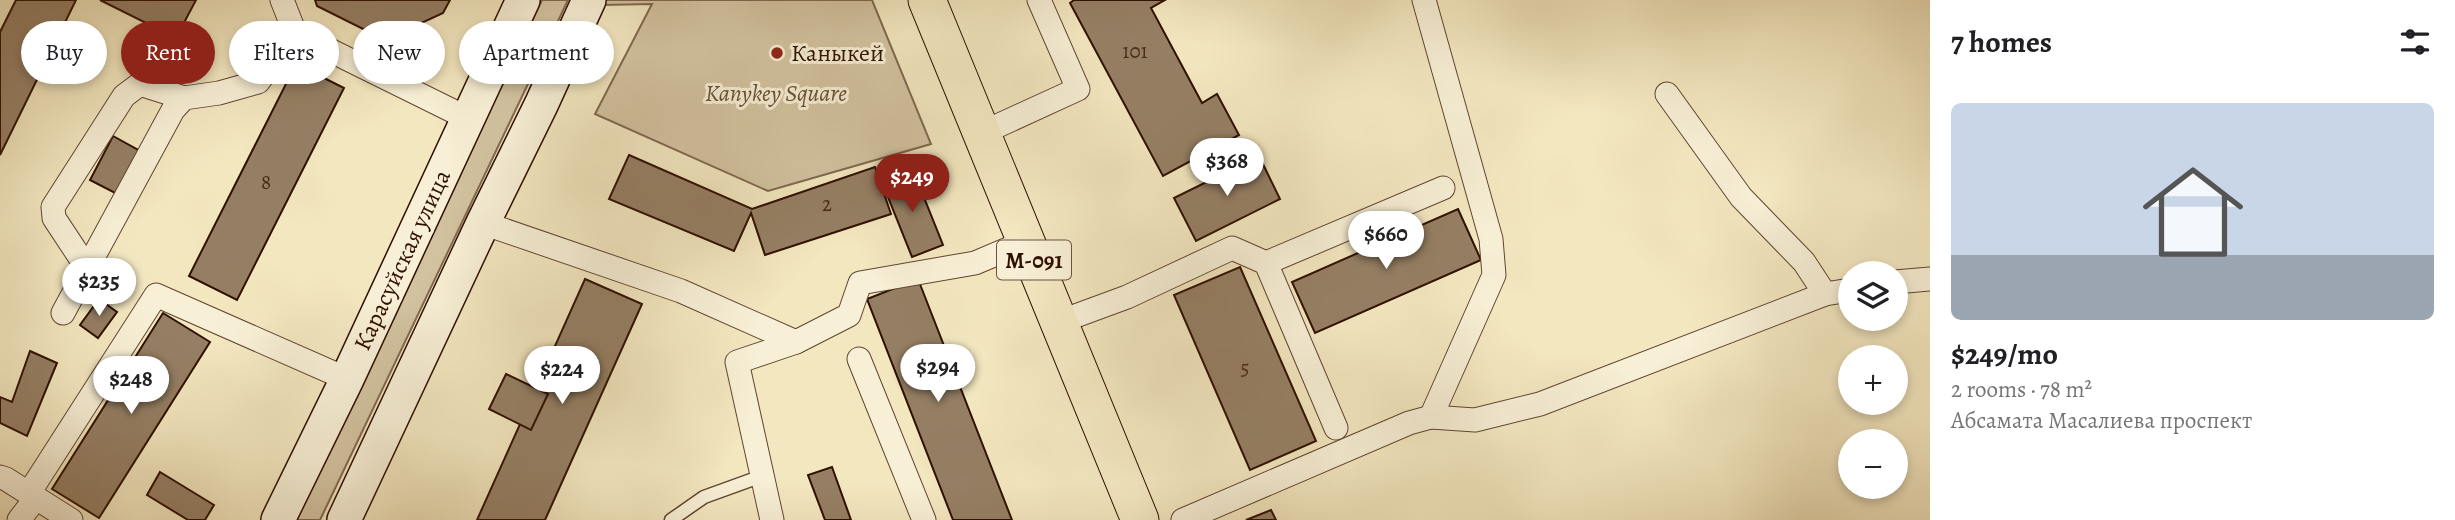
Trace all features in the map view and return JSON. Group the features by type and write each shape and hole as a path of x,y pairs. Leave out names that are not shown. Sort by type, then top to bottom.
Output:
{"main road":[{"name":"Карасуйская улица","path":"278,520 347,379 523,0"},
{"path":"344,520 589,0"},
{"name":"М-091","path":"928,0 1140,520"}],"street":[{"path":"282,0 290,21"},
{"path":"982,133 1078,89 1039,0"},
{"path":"1423,0 1491,239 1494,275 1431,417"},
{"path":"339,55 467,118"},
{"path":"87,268 54,218 53,207 131,88 140,83 184,98 219,93 251,84"},
{"path":"1667,94 1741,197 1804,261 1825,294"},
{"path":"62,313 173,110 184,98"},
{"path":"1266,263 1443,188"},
{"path":"483,223 681,291 796,342"},
{"path":"772,520 737,362 796,342 849,315 860,283 975,263 1027,241"},
{"path":"1059,322 1127,296 1232,248 1266,263 1336,428"},
{"path":"1908,281 1930,279"},
{"path":"1183,520 1409,423 1431,417 1475,420 1540,404 1825,294 1838,292"},
{"path":"19,520 156,295 347,379"},
{"path":"859,359 924,520"},
{"path":"0,477 71,520"}],"lane":[{"path":"671,520 704,497 762,475"}],"green space":[{"path":"542,0 568,0 558,21 532,21"},
{"name":"Kanykey Square","path":"605,0 872,0 931,144 768,191 595,114 611,84 614,84 614,77 652,4 602,5"},
{"path":"502,84 528,84 320,520 296,520"}],"building":[{"path":"16,0 76,0 66,21 21,21 21,84 35,84 0,155 0,32"},
{"path":"100,0 196,0 185,21 142,21"},
{"path":"315,0 450,0 443,13 426,21 353,21 353,24 317,6"},
{"path":"1074,0 1165,0 1151,8 1202,103 1217,94 1239,135 1163,176 1070,3"},
{"path":"286,84 336,84 344,88 237,300 189,276"},
{"path":"113,136 140,151 117,194 90,180"},
{"path":"629,155 752,209 875,167 891,214 765,255 751,213 734,251 609,199"},
{"path":"1259,156 1280,199 1196,241 1174,198"},
{"path":"913,170 943,245 912,257 882,182"},
{"path":"1458,209 1481,260 1315,333 1292,282"},
{"path":"1240,267 1316,441 1250,470 1174,295"},
{"path":"585,279 642,304 545,520 477,520"},
{"path":"918,279 1012,520 953,520 867,299"},
{"path":"99,299 117,312 98,338 80,325"},
{"path":"163,313 210,342 99,518 52,489"},
{"path":"30,351 57,363 27,436 0,423 0,397 12,402"},
{"path":"506,374 548,394 531,430 489,409"},
{"path":"832,467 851,520 825,520 808,475"},
{"path":"160,472 214,505 205,520 188,520 147,495"},
{"path":"1271,510 1276,520 1246,520"}],"place":[{"name":"Каныкей","path":"777,53"}]}
